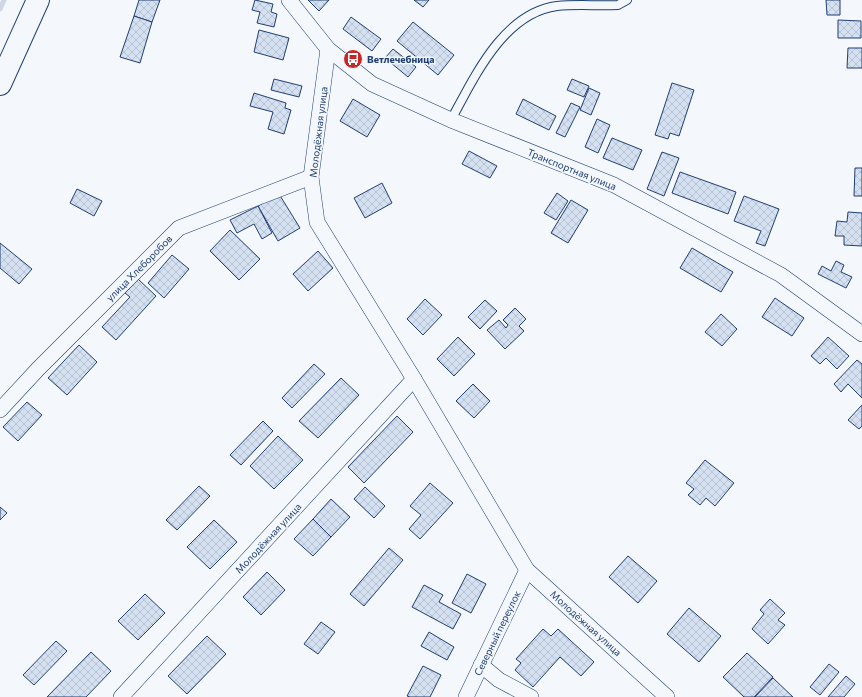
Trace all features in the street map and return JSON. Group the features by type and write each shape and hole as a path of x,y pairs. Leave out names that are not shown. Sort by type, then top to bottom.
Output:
{"highway":[{"path":"0,84 38,0"}],"street":[{"name":"Транспортная улица","path":"289,0 328,49 372,84 451,120 614,185 781,275 862,334"},
{"name":"Молодёжная улица","path":"328,49 311,177 317,222 414,379 527,570 667,697"},
{"name":"улица Хлеборобов","path":"0,410 44,363 179,228 311,177"},
{"name":"Молодёжная улица","path":"121,697 414,379"},
{"name":"Северный переулок","path":"466,697 527,570"},
{"path":"482,665 499,680 531,697"}],"lane":[{"path":"451,120 492,50 513,27 533,13 557,6 618,5 626,0"}],"building":[{"path":"139,0 160,0 152,22 134,16"},
{"path":"255,0 273,4 271,12 277,14 274,27 257,23 260,12 252,10"},
{"path":"308,0 329,0 319,11"},
{"path":"414,0 429,0 423,7"},
{"path":"826,0 840,0 840,15 827,15"},
{"path":"134,16 152,22 140,63 120,57"},
{"path":"351,17 381,39 372,51 343,29"},
{"path":"838,20 861,21 861,38 838,38"},
{"path":"413,22 454,55 438,75 397,41"},
{"path":"259,30 289,38 283,60 254,52"},
{"path":"848,48 862,48 862,68 847,68"},
{"path":"393,49 416,67 408,77 385,58"},
{"path":"274,79 302,86 299,97 271,90"},
{"path":"572,79 589,86 584,97 567,90"},
{"path":"672,83 694,90 679,136 670,133 668,139 655,135"},
{"path":"589,88 600,93 591,115 580,110"},
{"path":"254,93 286,103 285,108 291,110 284,134 268,129 273,112 250,106"},
{"path":"353,99 380,115 367,137 340,121"},
{"path":"523,99 556,116 549,130 516,114"},
{"path":"571,103 580,107 565,137 556,133"},
{"path":"597,119 610,125 598,153 585,147"},
{"path":"612,138 642,150 633,170 603,158"},
{"path":"469,151 497,166 490,178 462,164"},
{"path":"662,152 679,158 664,196 647,189"},
{"path":"855,168 862,168 862,196 854,196"},
{"path":"680,172 736,192 728,214 672,193"},
{"path":"382,183 392,203 365,218 354,198"},
{"path":"77,189 102,201 94,216 70,203"},
{"path":"557,193 568,201 556,220 544,213"},
{"path":"279,194 300,228 278,241 258,206"},
{"path":"744,196 779,209 765,246 756,243 761,231 734,221"},
{"path":"571,200 588,210 568,243 551,233"},
{"path":"258,206 272,233 262,239 254,224 237,233 230,220"},
{"path":"848,212 862,213 862,246 844,245 844,236 835,236 837,221 847,222"},
{"path":"230,230 260,259 239,280 210,251"},
{"path":"0,243 32,269 19,284 0,268"},
{"path":"692,248 733,272 721,292 680,268"},
{"path":"318,251 333,268 308,291 293,274"},
{"path":"172,255 189,269 164,298 148,283"},
{"path":"836,261 844,265 841,272 852,277 846,288 818,274 822,266 831,271"},
{"path":"138,279 156,296 116,340 102,327 130,297 125,293"},
{"path":"775,298 804,318 792,336 762,317"},
{"path":"425,299 442,315 423,335 407,319"},
{"path":"485,300 497,311 480,329 468,317"},
{"path":"515,308 526,319 519,326 524,331 505,349 487,330 499,320 506,328 508,325 503,320"},
{"path":"721,314 737,329 722,346 705,332"},
{"path":"458,337 475,354 454,376 437,359"},
{"path":"828,337 849,356 837,369 826,358 820,364 811,356"},
{"path":"79,345 97,362 67,395 48,378"},
{"path":"857,360 862,364 862,398 848,384 841,392 834,384"},
{"path":"314,364 325,374 292,408 282,398"},
{"path":"341,378 359,395 318,438 299,421"},
{"path":"473,384 490,401 474,418 456,401"},
{"path":"27,402 42,415 18,441 3,427"},
{"path":"862,405 862,426 859,429 848,420"},
{"path":"397,416 413,432 364,483 348,467"},
{"path":"263,421 273,431 241,465 230,455"},
{"path":"278,436 303,460 274,489 250,466"},
{"path":"705,460 734,483 715,506 706,498 700,505 688,495 694,489 686,483"},
{"path":"430,483 453,503 420,539 409,529 421,515 410,506"},
{"path":"199,486 210,496 177,530 166,520"},
{"path":"365,487 385,506 374,518 354,499"},
{"path":"331,499 350,517 331,537 313,519"},
{"path":"0,507 7,513 0,520"},
{"path":"313,519 331,537 313,556 294,539"},
{"path":"214,520 237,542 210,569 187,547"},
{"path":"389,548 403,560 364,606 350,594"},
{"path":"628,556 657,581 638,603 609,577"},
{"path":"267,572 285,590 261,615 243,597"},
{"path":"467,574 486,584 471,613 452,603"},
{"path":"424,585 443,595 439,602 461,614 453,629 412,607"},
{"path":"145,594 165,613 138,640 118,621"},
{"path":"770,599 785,613 778,620 785,625 768,644 752,629 764,614 760,610"},
{"path":"689,608 721,636 699,662 667,634"},
{"path":"321,622 335,632 318,654 304,644"},
{"path":"543,629 551,636 558,629 594,662 581,676 560,657 533,687 515,670 521,663 516,659"},
{"path":"429,632 454,647 447,660 421,646"},
{"path":"207,636 226,654 187,694 168,676"},
{"path":"56,641 67,651 34,685 23,675"},
{"path":"91,652 111,671 86,697 47,697"},
{"path":"747,653 773,677 754,697 744,697 723,677"},
{"path":"829,664 839,672 820,695 810,687"},
{"path":"423,666 441,675 430,697 407,696"},
{"path":"846,676 855,684 844,697 828,697"},
{"path":"773,678 793,697 755,697"}],"waterway":[{"path":"0,9 4,0"}],"place":[{"name":"Ветлечебница","path":"353,59"}]}
